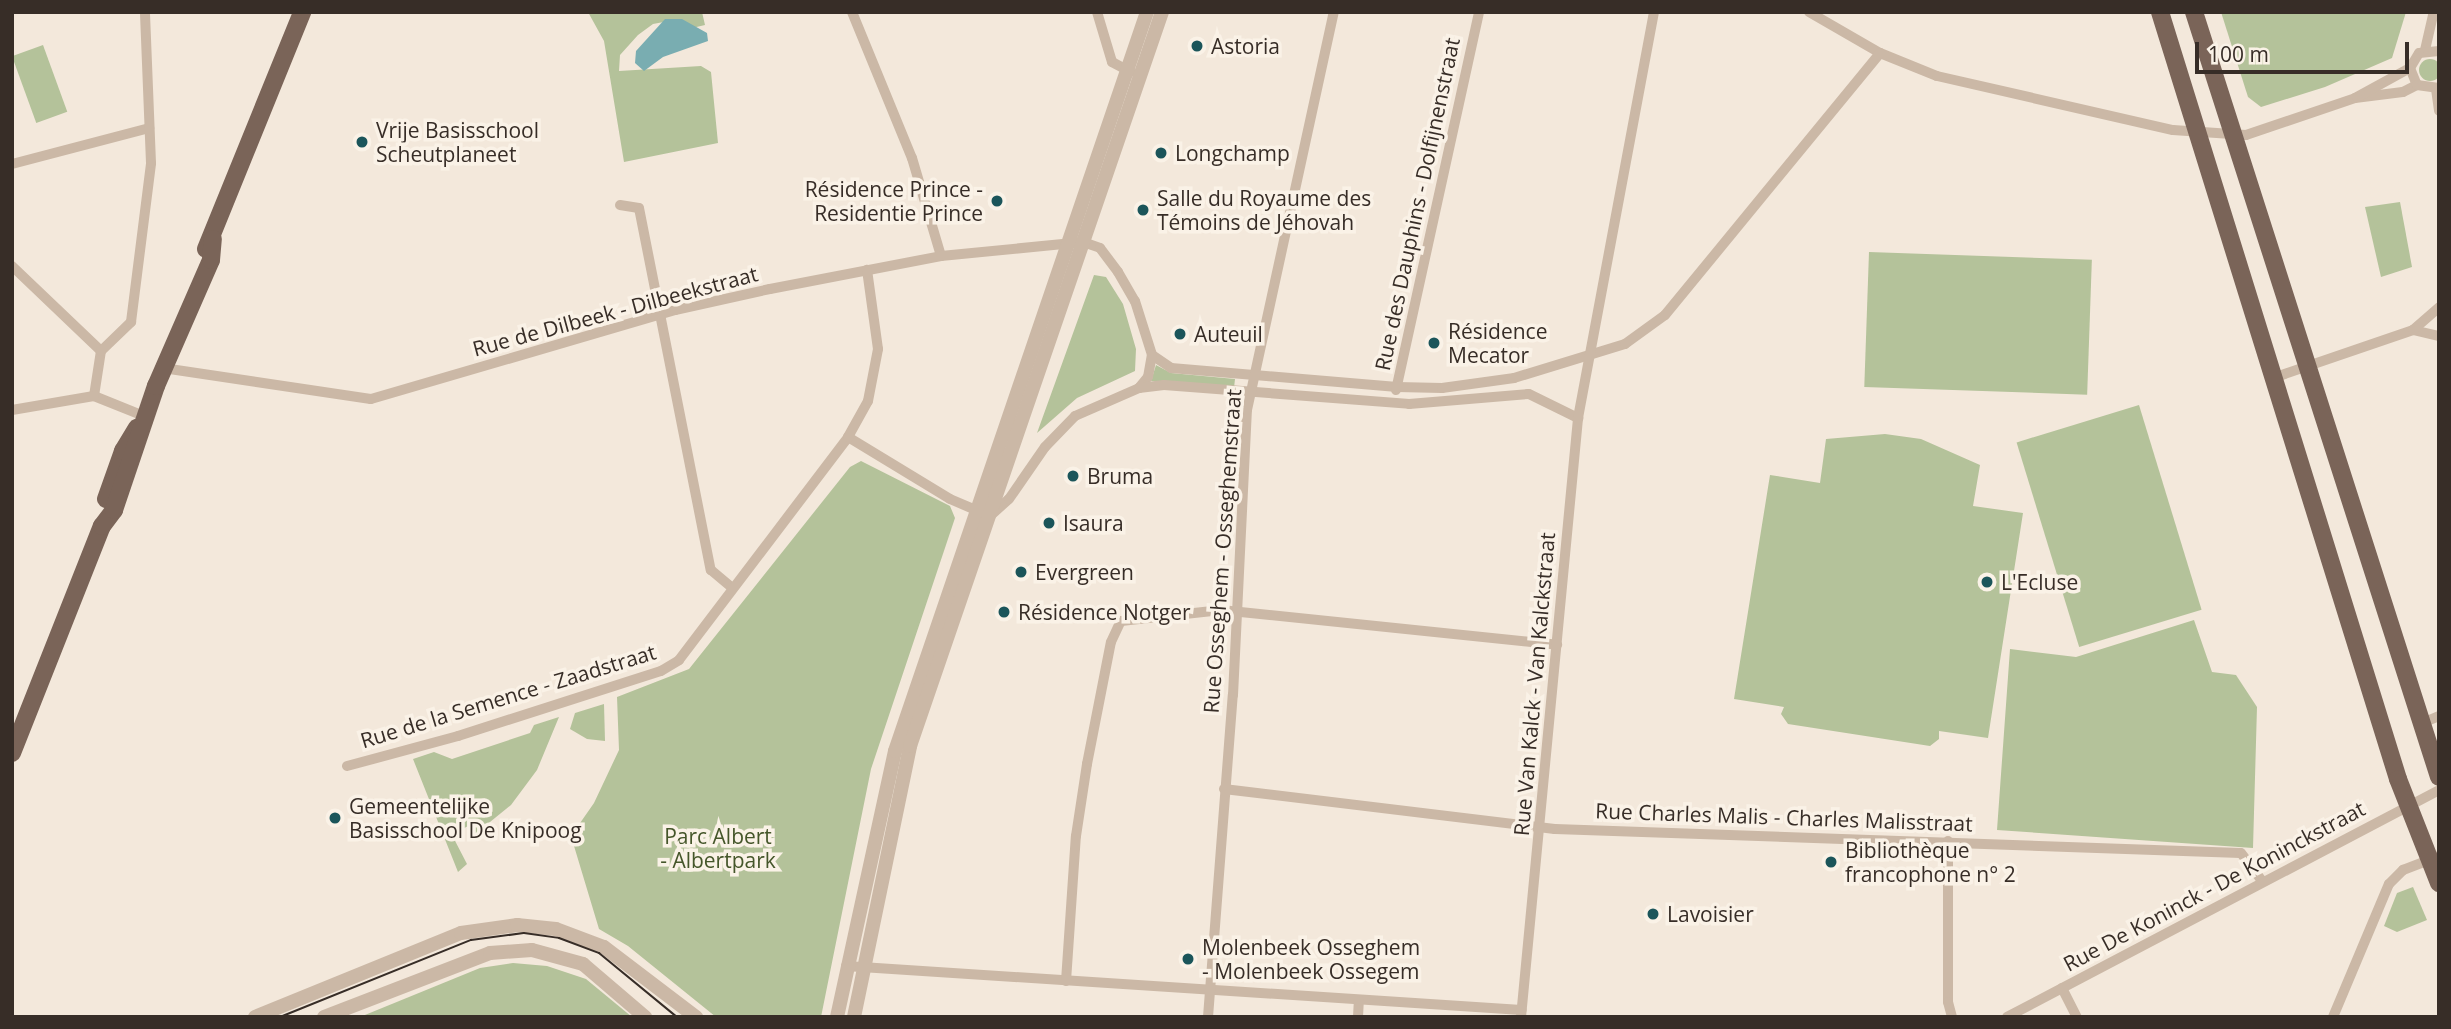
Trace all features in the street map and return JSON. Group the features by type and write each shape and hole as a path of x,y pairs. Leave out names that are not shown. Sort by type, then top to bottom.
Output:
{"main road":[{"path":"12,753 102,526 114,510 135,456 144,416 163,368 175,351 211,260 213,239 302,12"},
{"path":"2160,12 2409,806 2434,858 2439,883"},
{"path":"2194,12 2439,777"}],"street":[{"path":"94,396 101,351 131,322 151,163 145,12"},
{"path":"852,12 912,158 941,256"},
{"path":"1097,12 1112,62 1133,73"},
{"path":"836,1017 882,801 983,513 1083,242 1133,73 1147,12"},
{"path":"983,513 1065,244 1133,73 1162,12"},
{"name":"Rue Osseghem - Osseghemstraat","path":"1208,1017 1250,394 1334,12"},
{"name":"Rue des Dauphins - Dolfijnenstraat","path":"1394,404 1479,12"},
{"name":"Rue Van Kalck - Van Kalckstraat","path":"1522,1014 1578,418 1587,356 1654,12"},
{"path":"1808,12 1880,53 1937,76 2197,132 2246,135 2355,99 2403,92 2417,85 2437,88 2439,111"},
{"path":"2355,99 2410,68 2414,57 2435,47 2434,12"},
{"path":"1152,355 1171,368 1397,387 1476,385 1625,344 1678,302 1880,53"},
{"path":"2410,68 2417,85"},
{"path":"12,164 149,128"},
{"path":"620,205 639,208 711,570 732,587"},
{"path":"1083,242 1100,248 1126,284 1152,355 1148,377 1139,388"},
{"name":"Rue de Dilbeek - Dilbeekstraat","path":"163,368 242,382 371,399 659,315 941,256 1083,242"},
{"path":"12,266 101,351"},
{"name":"Rue de la Semence - Zaadstraat","path":"347,766 458,736 661,671 679,660 848,438 868,401 878,349 867,270"},
{"path":"2276,377 2413,330 2439,307"},
{"path":"2413,330 2439,336"},
{"path":"983,513 1009,499 1045,447 1075,416 1139,388 1164,385 1394,404 1450,404 1529,394 1578,418"},
{"path":"12,410 94,396 144,416"},
{"path":"848,438 983,513"},
{"path":"1066,981 1076,836 1114,630 1132,617 1237,612 1557,645"},
{"path":"854,1017 896,800 928,673"},
{"path":"2420,724 2439,716"},
{"name":"Rue Charles Malis - Charles Malisstraat","path":"1224,789 1540,828 2241,853 2263,882"},
{"name":"Rue De Koninck - De Koninckstraat","path":"2007,1017 2439,790"},
{"path":"1948,841 1948,1002 1952,1017"},
{"path":"2333,1017 2389,884 2397,873 2434,858"},
{"path":"254,1017 461,933 517,925 556,929 604,947 696,1017"},
{"path":"324,1017 489,953 532,950 583,964 645,1017"},
{"path":"846,966 1210,989 1522,1014"},
{"path":"2062,988 2077,1017"},
{"path":"1357,1017 1359,1000"}],"green space":[{"path":"588,12 702,12 705,25 688,29 669,21 653,24 638,35 620,55 619,71 701,66 711,72 718,143 624,162 604,41"},
{"path":"2221,12 2406,12 2392,58 2325,87 2261,107 2248,97"},
{"path":"43,45 67,112 36,123 12,56"},
{"path":"2430,59 2438,62 2441,70 2438,78 2430,81 2422,78 2419,70 2422,62"},
{"path":"2400,202 2412,267 2381,277 2365,207"},
{"path":"1869,252 2092,260 2087,395 1864,387"},
{"path":"1094,275 1106,277 1123,304 1136,349 1135,371 1077,398 1037,433"},
{"path":"1156,365 1171,373 1235,379 1234,388 1151,381"},
{"path":"2139,405 2202,610 2079,647 2017,442"},
{"path":"1885,434 1921,439 1980,465 1973,506 2023,513 1988,738 1939,731 1939,739 1930,746 1788,724 1781,714 1784,707 1734,699 1770,475 1820,483 1826,439"},
{"name":"Parc Albert - Albertpark","path":"861,461 950,506 955,518 871,769 821,1017 716,1017 628,946 599,929 571,836 594,803 619,750 617,697 689,669 850,467"},
{"path":"2194,620 2212,672 2236,675 2257,707 2253,848 1997,830 2010,649 2076,657"},
{"path":"604,704 605,741 587,739 570,729 575,713"},
{"path":"559,717 537,770 511,805 474,835 468,826 452,835 467,864 458,872 413,759 434,752 452,759 530,733 534,725"},
{"path":"2413,887 2427,920 2397,932 2384,926 2397,893"},
{"path":"513,963 547,966 586,979 632,1017 360,1017 480,968"}],"water":[{"path":"665,19 682,19 707,33 708,41 663,57 644,71 635,63 636,51"}],"tram line":[{"path":"280,1017 471,940 524,933 559,938 599,953 677,1017"}],"place":[{"name":"Astoria","path":"1197,46"},
{"name":"Vrije Basisschool Scheutplaneet","path":"362,142"},
{"name":"Longchamp","path":"1161,153"},
{"name":"Résidence Prince - Residentie Prince","path":"997,201"},
{"name":"Salle du Royaume des Témoins de Jéhovah","path":"1143,210"},
{"name":"Auteuil","path":"1180,334"},
{"name":"Résidence Mecator","path":"1434,343"},
{"name":"Bruma","path":"1073,476"},
{"name":"Isaura","path":"1049,523"},
{"name":"Evergreen","path":"1021,572"},
{"name":"L'Ecluse","path":"1987,582"},
{"name":"Résidence Notger","path":"1004,612"},
{"name":"Gemeentelijke Basisschool De Knipoog","path":"335,818"},
{"name":"Bibliothèque francophone n° 2","path":"1831,862"},
{"name":"Lavoisier","path":"1653,914"},
{"name":"Molenbeek Osseghem - Molenbeek Ossegem","path":"1188,959"}]}
